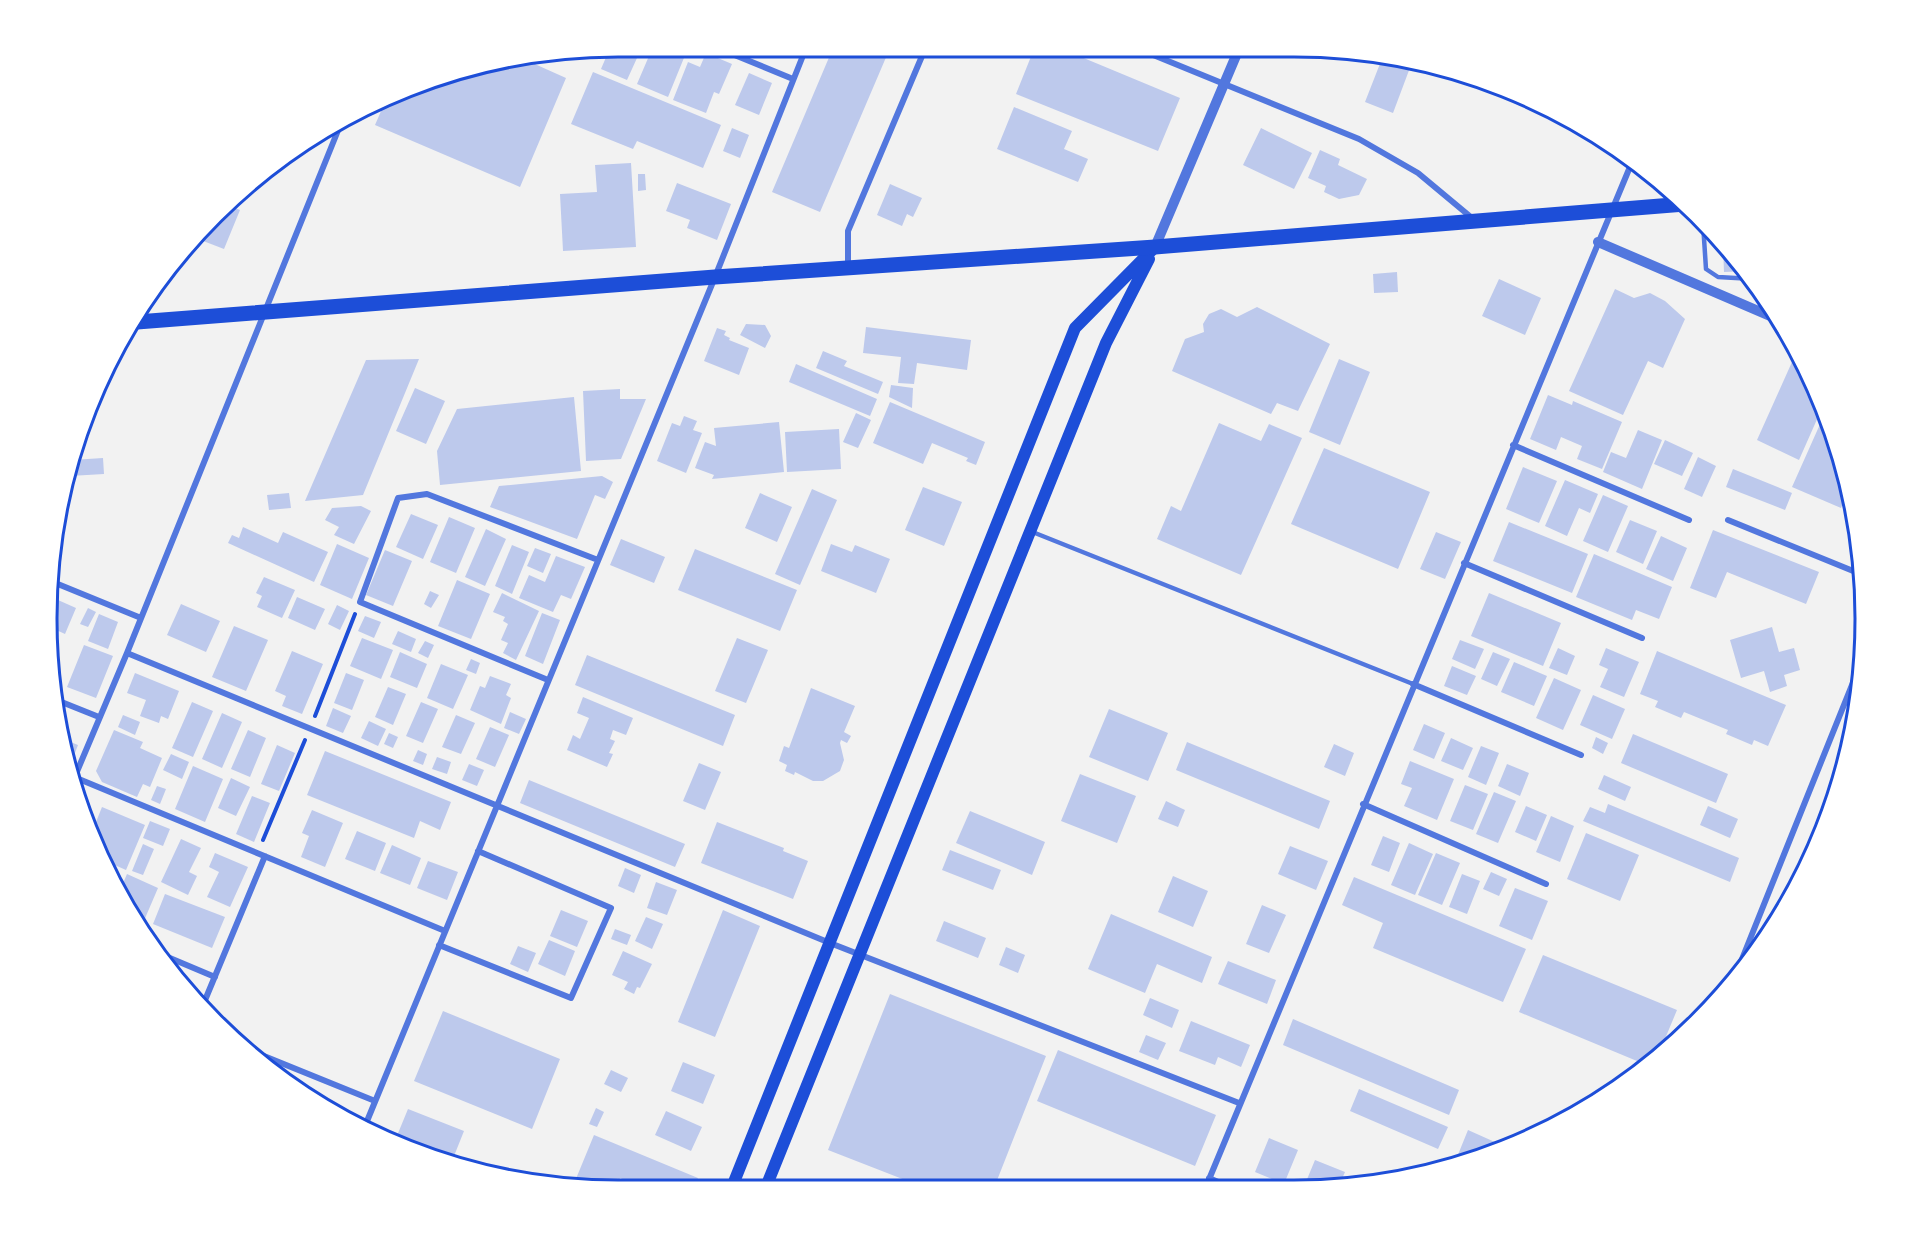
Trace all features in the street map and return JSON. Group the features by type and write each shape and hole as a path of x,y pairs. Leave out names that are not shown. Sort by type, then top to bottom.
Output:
{"main road":[{"path":"143,322 715,277 1155,247 1674,205"},
{"path":"769,1180 1106,343 1155,247"},
{"path":"734,1180 1075,328 1155,247"}],"street":[{"path":"739,57 793,79"},
{"path":"367,1120 715,277 802,57"},
{"path":"848,268 849,231 921,57"},
{"path":"1159,57 1359,139 1389,154 1418,173 1474,220"},
{"path":"1155,247 1236,57"},
{"path":"77,768 127,654 337,133"},
{"path":"1214,1180 1209,1178 1239,1103 1629,169"},
{"path":"1598,242 1764,313"},
{"path":"1513,445 1689,520"},
{"path":"548,680 360,602 398,498 427,494 598,560"},
{"path":"1728,520 1853,571"},
{"path":"1464,563 1642,638"},
{"path":"58,584 141,618"},
{"path":"127,654 830,943 1239,1103"},
{"path":"1413,684 1581,755"},
{"path":"1745,951 1850,689"},
{"path":"64,703 99,717"},
{"path":"82,783 445,931"},
{"path":"1363,804 1546,884"},
{"path":"439,945 571,998 611,908 478,851"},
{"path":"205,999 265,856"},
{"path":"172,959 215,977"},
{"path":"270,1059 375,1101"}],"lane":[{"path":"1704,235 1706,269 1718,277 1740,278"},
{"path":"1030,531 1413,684"}],"building":[{"path":"606,57 637,57 627,80 601,69"},
{"path":"649,57 684,57 668,97 637,84"},
{"path":"704,57 715,57 732,64 719,94 714,92 706,113 673,100 688,62 700,67"},
{"path":"829,57 886,57 820,212 772,192"},
{"path":"1031,57 1081,57 1180,98 1158,151 1016,94"},
{"path":"534,64 566,78 520,187 375,125 382,110 438,87 473,76"},
{"path":"1380,64 1409,69 1393,113 1365,102"},
{"path":"593,72 721,125 703,168 637,141 633,149 571,124"},
{"path":"749,73 772,83 759,115 735,105"},
{"path":"1014,107 1072,131 1064,149 1088,159 1078,182 997,149"},
{"path":"732,128 749,135 740,158 723,151"},
{"path":"1261,128 1312,153 1294,189 1243,165"},
{"path":"1320,150 1340,159 1338,165 1367,179 1359,195 1339,199 1324,192 1326,186 1308,178"},
{"path":"631,163 636,247 563,251 560,194 597,192 595,165"},
{"path":"638,174 645,174 646,190 638,191"},
{"path":"677,183 731,204 717,240 687,228 690,220 666,211"},
{"path":"890,184 922,198 913,217 907,214 902,226 877,215"},
{"path":"235,208 240,210 224,249 203,241"},
{"path":"1723,257 1735,272 1724,272"},
{"path":"1397,272 1398,292 1374,293 1373,274"},
{"path":"1499,279 1541,298 1525,335 1482,316"},
{"path":"1615,289 1634,298 1650,293 1665,301 1685,319 1663,368 1648,361 1623,415 1569,391"},
{"path":"1257,307 1330,344 1298,411 1277,403 1271,414 1172,371 1185,339 1204,332 1203,324 1209,314 1221,309 1237,317"},
{"path":"746,324 765,325 771,336 765,348 740,335"},
{"path":"866,327 971,340 967,370 917,363 914,384 898,383 901,357 863,353"},
{"path":"717,328 726,331 724,335 730,338 729,340 749,348 739,375 704,361"},
{"path":"823,351 847,361 844,366 883,382 878,394 816,368"},
{"path":"419,359 363,495 305,501 366,360"},
{"path":"1339,359 1370,372 1340,445 1309,432"},
{"path":"1792,361 1817,418 1799,460 1757,440"},
{"path":"796,364 877,399 870,416 789,382"},
{"path":"891,385 913,388 912,408 889,397"},
{"path":"415,388 445,401 426,444 396,431"},
{"path":"620,389 620,399 646,399 621,459 586,461 583,391"},
{"path":"1548,395 1572,405 1573,401 1622,422 1602,469 1577,459 1582,446 1561,437 1556,450 1530,439"},
{"path":"574,397 581,471 440,485 437,451 457,409"},
{"path":"890,402 985,442 976,465 966,461 968,458 932,443 923,464 873,443"},
{"path":"856,413 871,420 858,448 843,442"},
{"path":"684,416 697,421 693,430 702,433 686,473 657,461 672,423 680,426"},
{"path":"779,422 784,472 712,479 714,475 695,468 705,442 716,446 714,428"},
{"path":"1219,423 1261,441 1269,424 1302,438 1241,575 1157,539 1171,506 1181,511"},
{"path":"1820,425 1836,473 1843,504 1841,508 1792,487"},
{"path":"839,429 841,469 787,472 785,432"},
{"path":"1638,430 1662,440 1642,489 1603,472 1611,452 1626,458"},
{"path":"1665,440 1693,453 1682,476 1654,464"},
{"path":"1324,448 1430,492 1398,569 1291,524"},
{"path":"1698,457 1716,466 1702,497 1684,489"},
{"path":"103,458 104,474 75,476 80,459"},
{"path":"1523,467 1557,481 1539,523 1506,509"},
{"path":"1733,469 1792,493 1785,510 1726,487"},
{"path":"602,476 613,482 605,499 595,495 577,539 490,507 499,486"},
{"path":"1565,480 1598,494 1590,513 1579,508 1567,536 1545,526"},
{"path":"923,487 962,502 944,546 905,530"},
{"path":"812,489 837,500 800,585 775,574"},
{"path":"289,493 291,508 269,510 267,495"},
{"path":"760,493 792,507 777,542 745,528"},
{"path":"1603,495 1628,506 1608,552 1583,541"},
{"path":"361,506 371,511 354,544 334,535 339,527 325,520 332,508"},
{"path":"411,514 438,525 423,559 396,547"},
{"path":"449,517 475,528 456,573 430,562"},
{"path":"1630,520 1657,531 1643,564 1616,552"},
{"path":"1509,522 1588,554 1572,593 1493,561"},
{"path":"243,527 278,543 283,532 328,552 314,582 228,543 232,535 239,538"},
{"path":"486,529 506,539 485,586 465,577"},
{"path":"1713,530 1819,572 1806,604 1727,572 1716,598 1690,588"},
{"path":"1436,532 1461,542 1445,579 1420,569"},
{"path":"1661,536 1687,548 1673,581 1646,569"},
{"path":"621,539 665,557 654,583 610,565"},
{"path":"337,544 369,558 352,599 320,585"},
{"path":"831,544 852,552 855,545 890,559 876,593 821,571"},
{"path":"512,545 529,552 512,594 495,586"},
{"path":"535,548 551,554 543,573 527,566"},
{"path":"695,549 797,590 780,631 678,590"},
{"path":"385,550 412,561 393,606 366,595"},
{"path":"1594,554 1672,587 1659,619 1636,610 1632,620 1576,597"},
{"path":"556,556 585,567 571,599 561,595 553,612 519,598 529,575 545,582"},
{"path":"264,577 295,590 282,618 257,607 262,596 256,593"},
{"path":"457,580 490,594 471,639 438,626"},
{"path":"430,591 439,595 431,608 424,604"},
{"path":"502,593 539,611 516,660 503,653 508,643 501,640 508,624 503,621 505,617 493,612"},
{"path":"1489,593 1561,623 1543,666 1471,636"},
{"path":"297,597 325,609 315,630 288,618"},
{"path":"57,601 76,608 65,634 57,630"},
{"path":"181,604 220,621 206,652 167,635"},
{"path":"337,605 349,611 340,630 328,624"},
{"path":"88,608 96,612 88,627 80,624"},
{"path":"542,613 560,620 543,664 525,656"},
{"path":"99,614 118,622 108,649 88,641"},
{"path":"365,616 381,622 374,638 358,631"},
{"path":"234,626 268,640 246,691 212,677"},
{"path":"1772,627 1779,652 1794,648 1800,670 1784,675 1787,686 1770,692 1764,671 1741,678 1730,640"},
{"path":"398,631 416,639 411,652 392,644"},
{"path":"362,638 393,650 381,679 350,666"},
{"path":"737,638 768,650 746,703 715,691"},
{"path":"1460,640 1484,649 1475,669 1452,659"},
{"path":"425,641 434,645 428,658 418,653"},
{"path":"84,645 113,656 96,698 67,687"},
{"path":"1558,648 1575,656 1567,675 1549,668"},
{"path":"1606,648 1639,662 1624,697 1600,687 1608,669 1599,665"},
{"path":"292,651 323,664 302,714 282,706 286,696 275,691"},
{"path":"1657,651 1786,705 1768,746 1754,740 1752,745 1726,734 1728,730 1684,712 1681,718 1655,707 1658,701 1640,694"},
{"path":"400,652 427,664 417,688 390,677"},
{"path":"1493,652 1510,659 1497,686 1481,679"},
{"path":"587,655 735,715 723,746 575,685"},
{"path":"471,659 480,663 476,674 466,670"},
{"path":"1514,662 1547,676 1534,706 1501,692"},
{"path":"441,664 468,675 453,709 427,698"},
{"path":"1452,666 1476,676 1467,695 1444,686"},
{"path":"135,673 179,691 168,719 161,716 159,723 140,716 146,700 127,693"},
{"path":"346,673 364,680 352,710 334,703"},
{"path":"490,676 511,684 506,695 511,698 501,724 470,710 480,686 485,688"},
{"path":"1554,678 1581,690 1563,730 1536,718"},
{"path":"388,687 406,694 393,725 375,717"},
{"path":"811,688 855,706 844,732 851,736 847,743 841,740 840,743 844,760 840,771 823,781 813,781 795,772 794,775 785,771 787,765 779,761 784,746 789,748"},
{"path":"1593,695 1625,709 1612,739 1580,725"},
{"path":"583,697 633,718 626,735 613,730 610,739 615,741 609,753 613,754 607,767 567,750 573,735 580,739 589,718 577,713"},
{"path":"192,702 213,711 193,757 172,748"},
{"path":"421,702 438,709 423,743 406,736"},
{"path":"333,708 351,716 343,733 326,726"},
{"path":"1109,709 1168,733 1148,781 1089,757"},
{"path":"510,712 526,719 519,734 504,728"},
{"path":"222,713 242,722 222,768 202,759"},
{"path":"123,715 140,722 135,735 118,727"},
{"path":"456,715 475,723 461,754 442,747"},
{"path":"369,721 386,729 378,746 361,738"},
{"path":"1424,724 1445,733 1434,759 1413,750"},
{"path":"490,727 509,735 495,767 476,759"},
{"path":"114,730 143,742 140,748 162,758 150,787 143,784 137,797 102,782 96,771"},
{"path":"248,730 266,738 250,777 231,769"},
{"path":"389,733 398,737 393,748 384,744"},
{"path":"1633,734 1728,774 1716,803 1621,763"},
{"path":"1596,737 1608,743 1603,754 1592,748"},
{"path":"1451,738 1473,748 1463,770 1441,761"},
{"path":"71,742 78,745 74,755"},
{"path":"1187,742 1330,801 1319,829 1176,770"},
{"path":"1334,744 1354,753 1345,776 1324,767"},
{"path":"277,745 295,753 279,791 261,784"},
{"path":"1481,746 1499,753 1486,785 1468,777"},
{"path":"418,750 427,754 423,765 413,761"},
{"path":"325,751 451,802 440,830 420,821 414,838 307,795"},
{"path":"171,754 189,762 182,779 163,770"},
{"path":"437,757 451,762 447,774 432,769"},
{"path":"1410,761 1454,779 1437,820 1404,806 1412,788 1401,784"},
{"path":"699,763 721,772 705,810 683,801"},
{"path":"469,764 484,770 477,786 462,780"},
{"path":"1507,764 1529,773 1520,796 1498,786"},
{"path":"193,766 223,779 205,822 175,809"},
{"path":"1080,774 1136,796 1117,843 1061,821"},
{"path":"1604,775 1631,787 1625,801 1598,789"},
{"path":"231,778 250,787 236,816 218,808"},
{"path":"529,780 685,844 675,867 520,803"},
{"path":"1465,785 1488,794 1473,830 1450,821"},
{"path":"157,786 166,789 160,804 151,800"},
{"path":"1494,792 1516,801 1498,843 1476,834"},
{"path":"252,796 270,803 254,842 236,834"},
{"path":"1166,801 1185,810 1178,827 1158,819"},
{"path":"1608,804 1739,858 1730,882 1583,821 1590,807 1605,813"},
{"path":"1526,806 1547,815 1536,841 1515,832"},
{"path":"1708,806 1738,819 1730,838 1700,825"},
{"path":"102,807 145,825 126,870 114,865 96,822"},
{"path":"312,810 343,823 325,867 301,857 309,836 302,833"},
{"path":"970,811 1045,842 1032,875 956,843"},
{"path":"1551,816 1574,826 1560,862 1536,852"},
{"path":"150,821 170,829 163,846 143,838"},
{"path":"717,822 784,848 783,851 808,861 793,899 701,863"},
{"path":"357,831 386,843 375,871 345,859"},
{"path":"1586,833 1639,855 1620,901 1567,879"},
{"path":"1383,836 1400,843 1389,872 1371,865"},
{"path":"181,839 201,848 189,872 197,876 188,895 161,882"},
{"path":"1409,843 1433,854 1415,895 1391,885"},
{"path":"143,844 154,849 143,875 132,871"},
{"path":"392,845 421,858 410,885 380,873"},
{"path":"1290,846 1328,861 1316,890 1278,874"},
{"path":"950,850 1001,870 993,890 942,870"},
{"path":"215,853 248,867 230,907 207,897 219,872 209,867"},
{"path":"1436,853 1460,863 1442,905 1418,895"},
{"path":"428,861 458,872 447,900 417,888"},
{"path":"625,868 641,875 634,893 618,886"},
{"path":"1491,872 1507,879 1499,896 1483,889"},
{"path":"127,874 158,888 145,919 132,899 123,883"},
{"path":"1462,874 1480,881 1467,914 1449,907"},
{"path":"1173,876 1208,891 1193,927 1158,912"},
{"path":"1354,877 1526,949 1503,1002 1373,948 1383,923 1342,905"},
{"path":"656,882 677,890 667,915 647,908"},
{"path":"1515,888 1548,901 1532,940 1499,926"},
{"path":"165,894 225,917 212,948 153,924"},
{"path":"1262,905 1286,915 1269,953 1246,944"},
{"path":"561,910 588,921 577,947 550,936"},
{"path":"723,910 760,926 715,1037 678,1022"},
{"path":"1111,914 1212,957 1202,983 1157,964 1145,993 1088,969"},
{"path":"646,917 663,924 652,949 635,941"},
{"path":"944,921 986,938 978,958 936,941"},
{"path":"615,929 631,935 627,945 611,939"},
{"path":"549,940 575,951 565,976 538,964"},
{"path":"518,946 536,953 528,972 510,964"},
{"path":"1006,947 1025,955 1018,973 999,965"},
{"path":"623,951 652,964 640,988 637,987 634,994 624,989 628,982 612,975"},
{"path":"1543,955 1677,1010 1664,1041 1638,1061 1519,1012"},
{"path":"1228,961 1276,980 1267,1004 1218,984"},
{"path":"890,994 1046,1056 997,1180 905,1180 828,1150"},
{"path":"1150,998 1179,1010 1172,1028 1143,1015"},
{"path":"443,1011 560,1059 532,1129 414,1081"},
{"path":"1293,1019 1459,1090 1449,1115 1283,1045"},
{"path":"1191,1021 1250,1045 1241,1067 1218,1057 1215,1065 1179,1051"},
{"path":"1146,1035 1166,1043 1158,1060 1139,1052"},
{"path":"1058,1050 1216,1115 1195,1166 1037,1101"},
{"path":"683,1062 715,1075 703,1104 671,1091"},
{"path":"611,1070 628,1078 621,1092 604,1084"},
{"path":"1359,1089 1448,1127 1438,1149 1350,1111"},
{"path":"596,1108 604,1112 597,1127 589,1124"},
{"path":"408,1109 464,1131 454,1155 398,1134"},
{"path":"666,1111 702,1127 691,1151 655,1135"},
{"path":"1468,1130 1495,1142 1474,1150 1458,1155"},
{"path":"594,1135 698,1178 697,1180 576,1178"},
{"path":"1269,1138 1298,1150 1286,1180 1274,1180 1255,1172"},
{"path":"1315,1160 1345,1172 1343,1178 1307,1180"}]}
